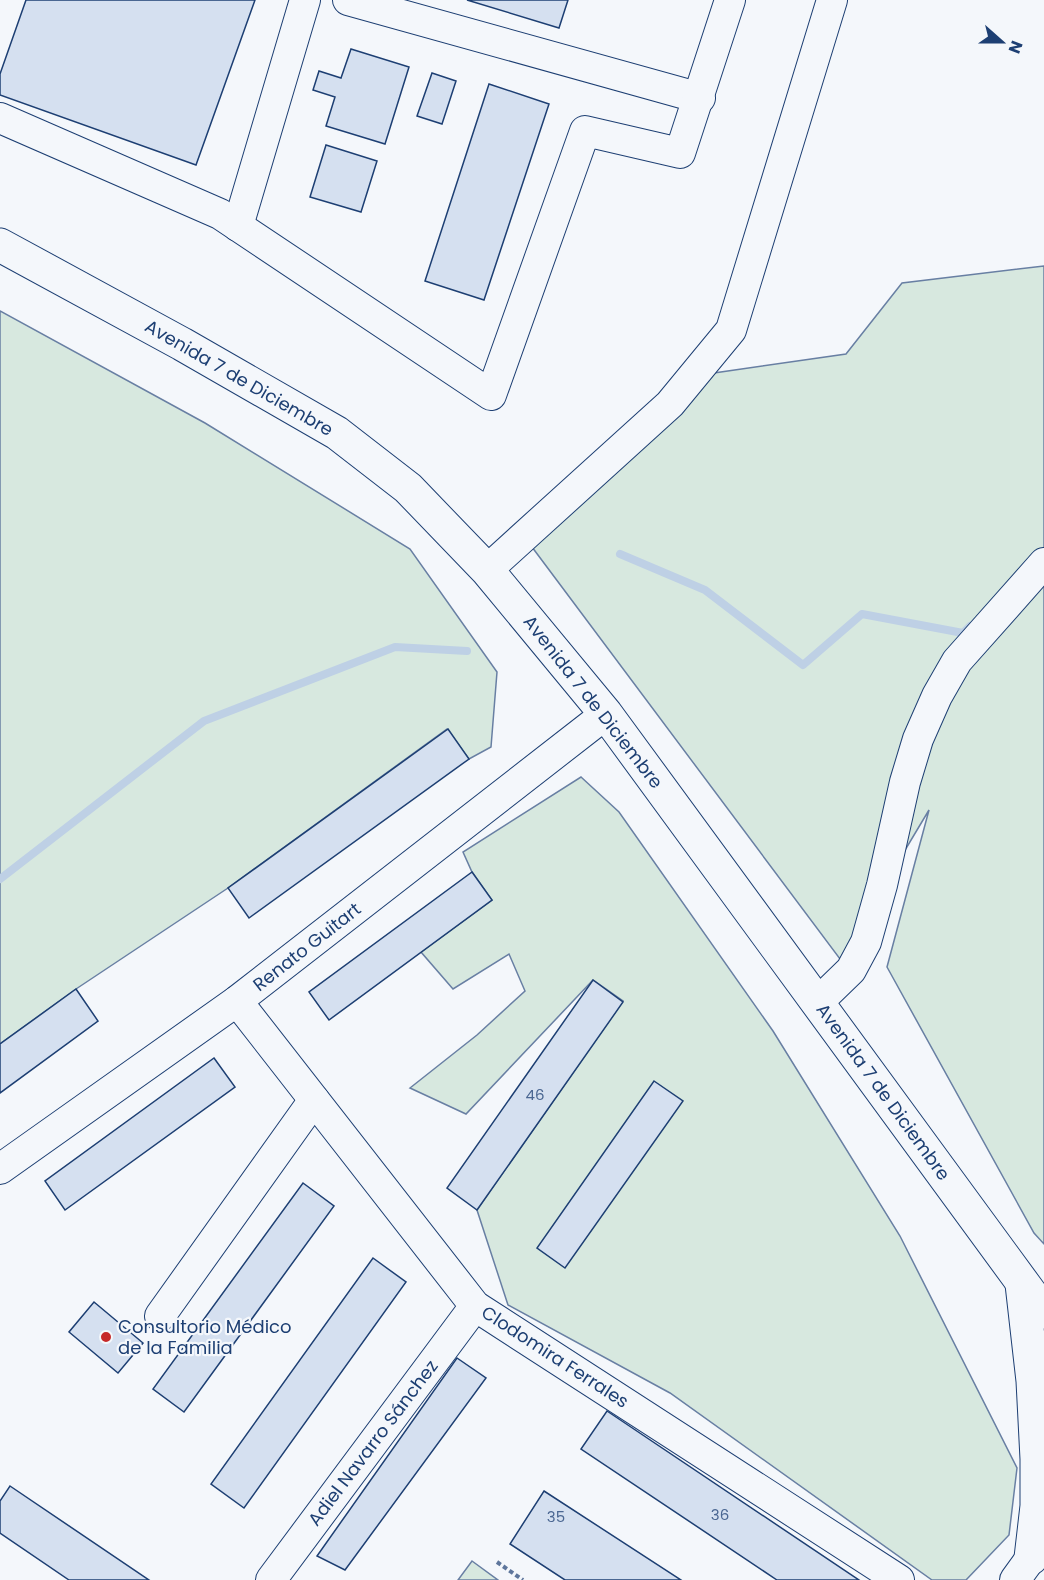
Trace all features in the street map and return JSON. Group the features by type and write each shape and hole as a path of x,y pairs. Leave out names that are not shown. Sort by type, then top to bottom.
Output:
{"main road":[{"name":"Avenida 7 de Diciembre","path":"0,245 182,344 337,433 408,488 487,570 606,714 1044,1312"},
{"path":"1022,1282 1033,1381 1038,1506 1030,1559"}],"street":[{"path":"238,226 305,0"},
{"path":"348,0 700,98"},
{"path":"0,118 220,214 491,395 585,130 680,153 700,98 730,0"},
{"path":"487,570 670,404 731,330 832,0"},
{"path":"818,1003 851,970 866,942 905,782 918,739 937,696 957,661 1044,563"},
{"name":"Renato Guitart","path":"0,1169 237,1001 606,714"},
{"name":"Clodomira Ferrales","path":"237,1001 475,1306 899,1580"},
{"path":"160,1316 314,1100"},
{"name":"Adiel Navarro Sánchez","path":"271,1580 475,1306"}],"path":[{"path":"497,1562 523,1580"}],"shaded area":[{"path":"1044,266 1044,1244 1034,1233 887,967 929,810 840,959 532,547 714,373 846,354 902,283"},
{"path":"0,311 205,423 410,549 497,672 491,747 469,759 447,729 228,888 76,989 0,1044"},
{"path":"581,777 619,812 773,1031 900,1236 1017,1468 1009,1535 966,1580 932,1580 670,1393 508,1305 477,1210 623,1001 593,980 466,1114 410,1088 477,1035 525,991 509,954 453,989 421,952 492,900 472,872 463,852"},
{"path":"472,1561 498,1580 458,1580"}],"building":[{"path":"26,0 255,0 196,165 0,95 0,74"},
{"path":"467,0 568,0 559,28"},
{"path":"351,49 409,67 385,144 326,126 335,97 313,90 319,71 341,78"},
{"path":"432,73 456,81 442,124 417,116"},
{"path":"489,84 549,104 484,300 425,281"},
{"path":"326,145 377,161 361,212 310,197"},
{"path":"448,729 469,759 249,918 228,888"},
{"path":"472,872 492,900 329,1020 309,992"},
{"path":"593,980 623,1002 477,1210 447,1188"},
{"path":"76,989 98,1021 0,1093 0,1044"},
{"path":"214,1058 235,1087 65,1210 45,1181"},
{"path":"654,1081 683,1101 565,1268 537,1248"},
{"path":"303,1183 334,1206 184,1412 153,1389"},
{"path":"373,1258 406,1282 244,1508 211,1484"},
{"name":"Consultorio Médico de la Familia","path":"94,1302 143,1343 118,1373 69,1332"},
{"path":"457,1358 486,1378 345,1570 317,1556"},
{"path":"607,1411 859,1580 777,1580 581,1449"},
{"path":"10,1486 149,1580 69,1580 0,1533 0,1501"},
{"path":"544,1491 681,1580 565,1580 510,1544"}],"waterway":[{"path":"620,554 705,590 803,665 862,614 963,633 970,626"},
{"path":"0,879 204,721 395,647 467,651"}],"place":[{"name":"Consultorio Médico de la Familia","path":"106,1337"}]}
